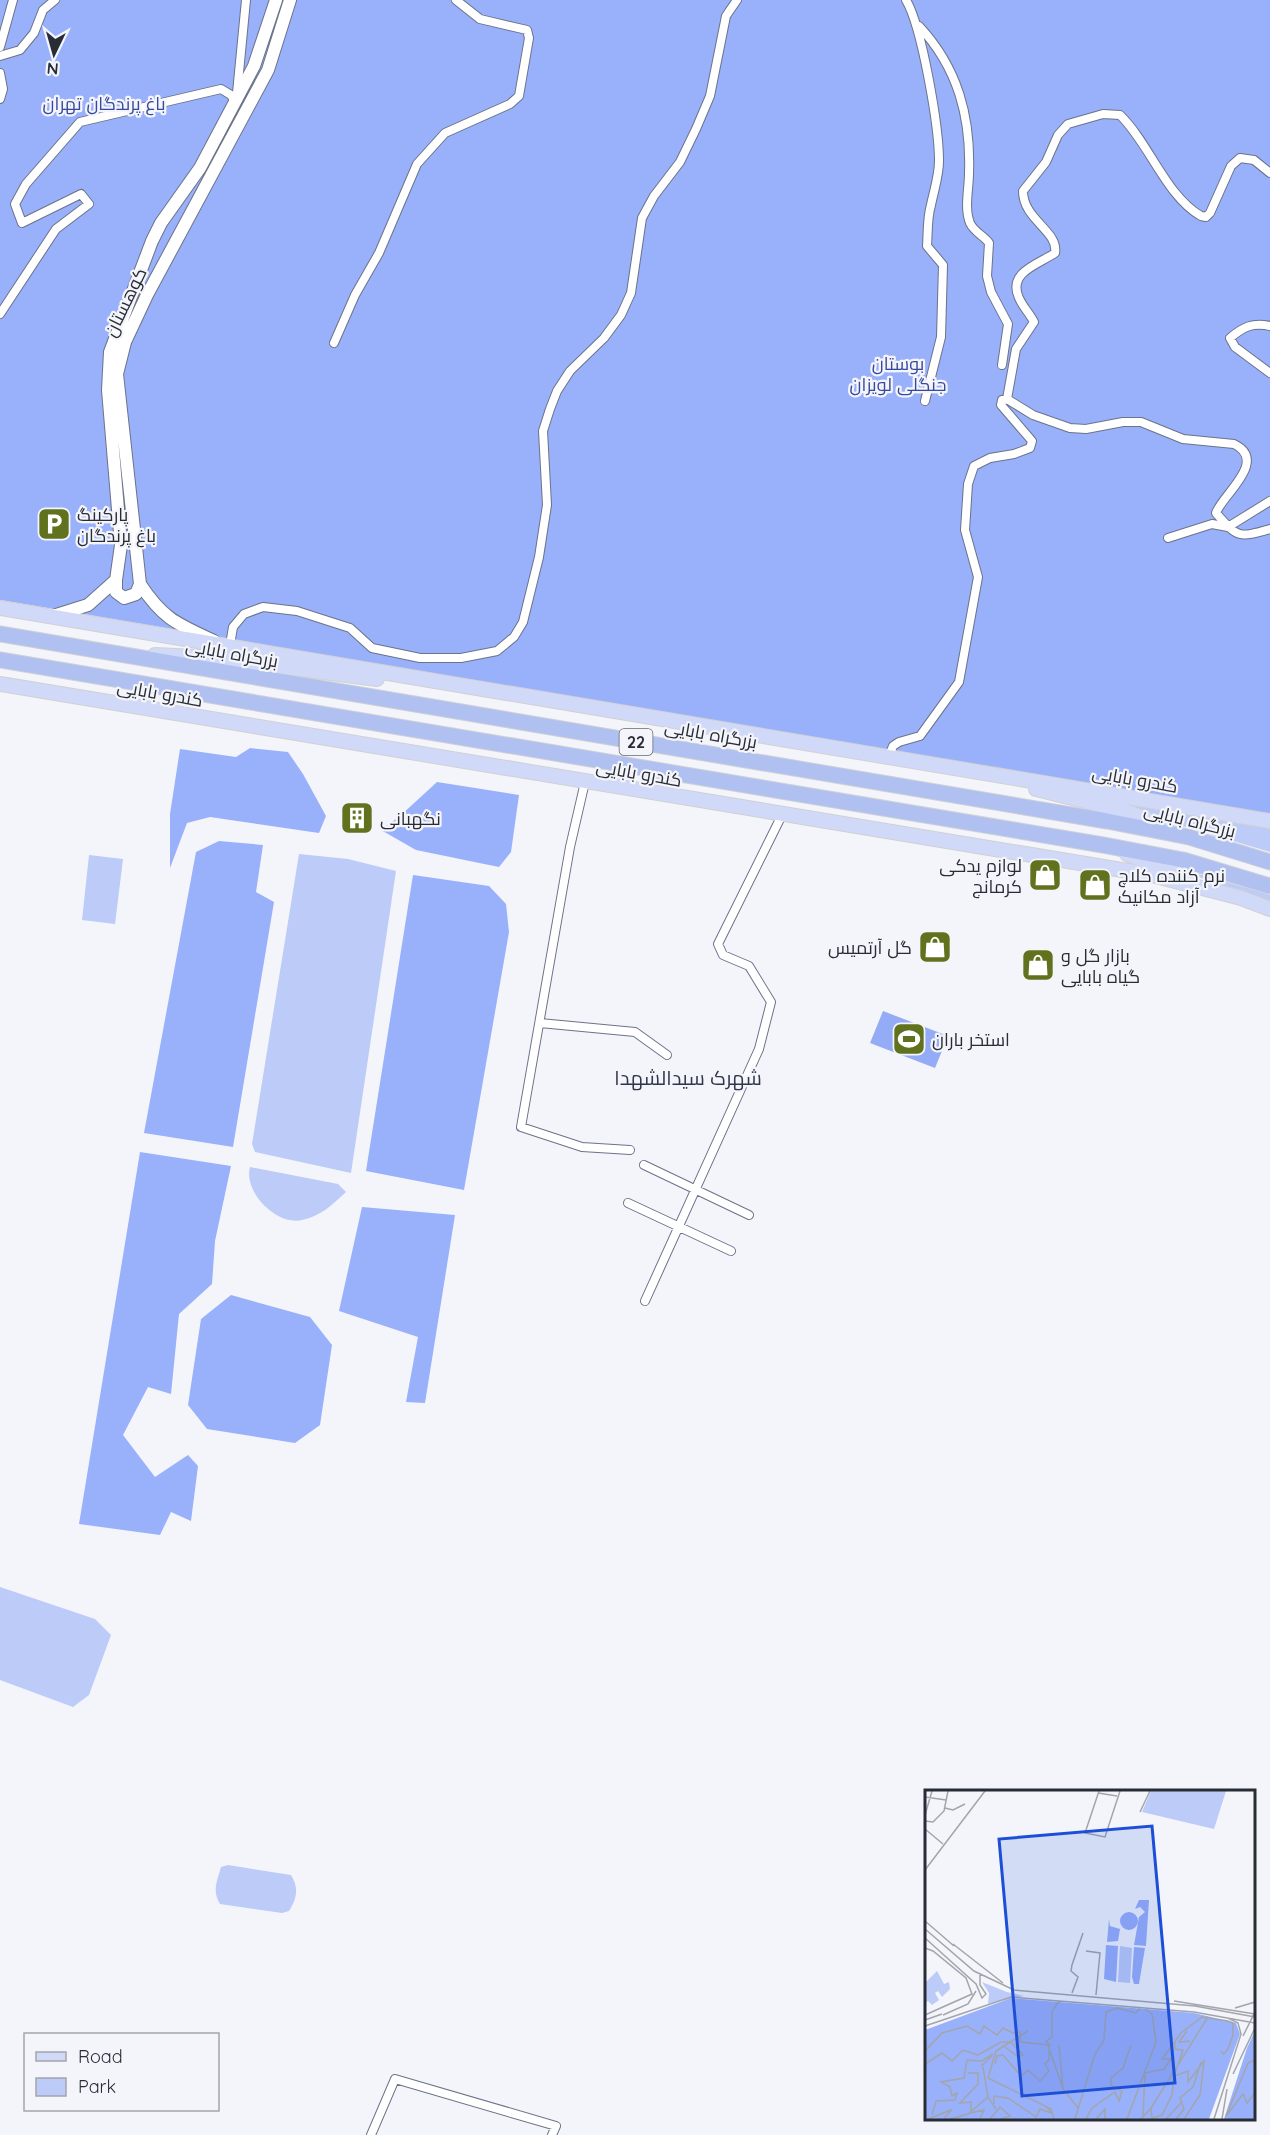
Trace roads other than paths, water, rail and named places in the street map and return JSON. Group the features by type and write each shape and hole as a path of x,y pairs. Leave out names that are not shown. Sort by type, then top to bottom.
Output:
{"highway":[{"name":"بزرگراه بابایی","path":"0,634 1189,837 1270,862"},
{"name":"22","path":"0,660 1103,845 1183,860 1270,886"}],"main road":[{"name":"کوهستان","path":"116,580 122,545 107,366 114,342 161,223 200,168 254,66 276,0"},
{"name":"کوهستان","path":"224,644 173,622 154,606 140,584 117,374 125,342 268,70 290,0"},
{"path":"161,223 181,232"},
{"path":"116,580 116,592 124,598 136,594 140,584"},
{"path":"52,616 88,605 116,580"},
{"name":"کندرو بابایی","path":"0,608 977,770 1270,821"},
{"path":"106,652 217,658 447,688 517,694"},
{"name":"کندرو بابایی","path":"0,684 1152,875 1241,898 1270,909"},
{"path":"977,770 1043,791 1125,811 1189,837"},
{"path":"1103,845 1241,898"}],"street":[{"path":"0,47 12,0"},
{"path":"0,56 20,50 34,33 44,10 54,0"},
{"path":"235,102 246,0"},
{"path":"334,343 351,302 379,253 417,164 445,133 510,104 522,89 529,38 527,30 480,19 456,0"},
{"path":"224,644 233,627 244,614 263,607 297,611 350,628 372,648 420,658 461,658 497,651 514,637 523,622 547,505 543,431 550,409 557,391 570,371 604,338 621,315 632,293 642,218 654,196 680,162 696,129 710,96 726,16 737,0"},
{"path":"906,0 916,24 938,150 938,179 930,207 927,246 943,265 941,338 925,400"},
{"path":"916,24 933,42 953,75 965,108 970,151 968,212 973,228 989,243 987,276 991,292 1008,324 1002,365"},
{"path":"0,73 3,89 0,99"},
{"path":"2,309 56,229 89,204 81,194 22,223 15,204 26,184 80,122 221,89 231,95 235,102"},
{"path":"1007,399 1016,349 1034,322 1019,297 1017,282 1026,269 1055,253 1056,248 1049,235 1028,212 1023,191 1046,162 1058,135 1068,124 1103,114 1120,116 1134,130 1173,188 1201,216 1206,217 1210,213 1231,166 1240,158 1254,160 1270,173"},
{"path":"1270,326 1258,324 1246,326 1230,338 1235,347 1270,373"},
{"path":"1007,399 1033,416 1070,428 1086,429 1123,422 1141,422 1183,439 1234,444 1242,448 1246,455 1245,470 1236,488 1218,507 1216,513 1233,533 1240,536 1270,529"},
{"path":"889,756 893,746 899,742 920,736 959,681 978,577 965,530 964,510 972,471 980,462 1023,452 1030,448 1032,441 1000,405 1002,400 1007,399"},
{"path":"1168,538 1212,524 1228,527 1270,501"},
{"path":"585,782 570,847 521,1127 582,1146 630,1150"},
{"path":"645,1301 759,1049 771,1002 749,966 723,955 718,944 782,815"},
{"path":"540,1023 635,1032 666,1055"},
{"path":"644,1165 749,1215"},
{"path":"628,1203 731,1251"},
{"path":"371,2135 395,2079 556,2126 552,2135"}],"place":[{"name":"پارکینگ باغ پرندگان","path":"54,524"},
{"name":"نگهبانی","path":"357,818"},
{"name":"لوازم یدکی کرمانج","path":"1045,875"},
{"name":"نرم کننده کلاچ آزاد مکانیک","path":"1095,885"},
{"name":"گل آرتمیس","path":"935,947"},
{"name":"بازار گل و گیاه بابایی","path":"1038,965"},
{"name":"استخر باران","path":"909,1039"}],"district":[{"name":"شهرک سیدالشهدا","path":"688,1077"}],"park label":[{"name":"باغ پرندگان تهران","path":"104,103"},
{"name":"بوستان جنگلی لویزان","path":"898,373"}]}
